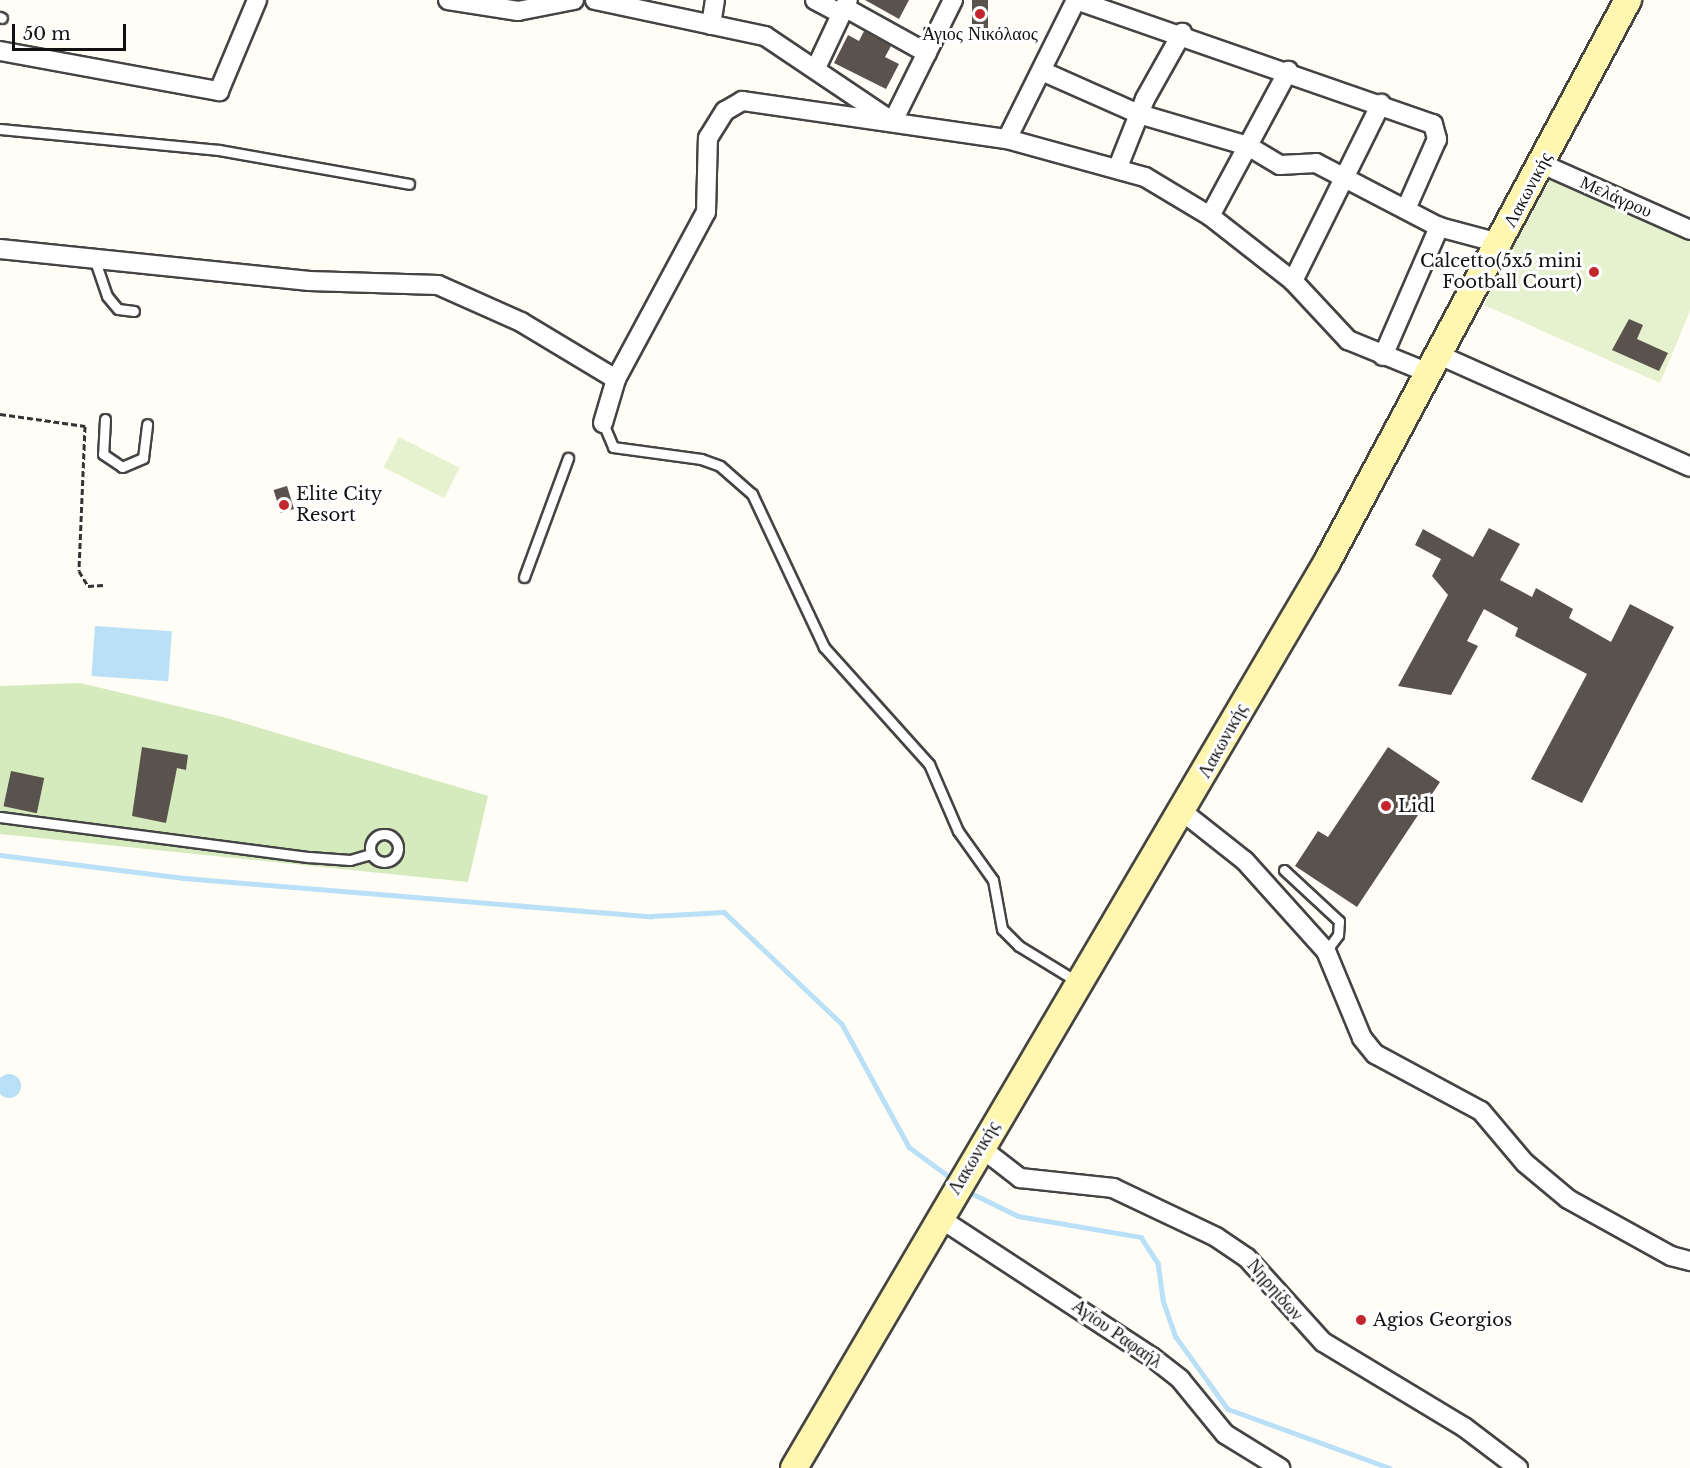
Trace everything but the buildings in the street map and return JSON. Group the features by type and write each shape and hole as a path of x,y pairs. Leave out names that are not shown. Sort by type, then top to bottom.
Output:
{"main road":[{"name":"Λακωνικής","path":"795,1468 951,1195 1183,812 1434,364 1628,0"}],"street":[{"path":"0,51 219,91 257,0"},
{"path":"448,0 518,11 574,0"},
{"path":"595,0 765,36 893,121"},
{"path":"711,25 715,0"},
{"path":"815,0 844,7 927,52"},
{"path":"893,121 953,0"},
{"path":"1007,140 1044,72 1076,0 1182,33 1381,104 1439,131 1406,209"},
{"path":"816,68 844,7"},
{"path":"1118,167 1139,114 1182,33"},
{"path":"1210,216 1288,71"},
{"path":"1044,72 1139,114 1248,146 1280,165 1316,163 1439,227 1499,243"},
{"path":"603,423 616,379 706,212 704,155 724,111 741,101 893,121 1007,140 1118,167 1173,192 1210,216 1293,281 1335,331 1383,356 1434,364 1690,467"},
{"path":"1293,281 1381,104"},
{"name":"Μελάγρου","path":"1542,164 1690,230"},
{"path":"1383,356 1439,227"},
{"path":"0,249 309,281 438,285 521,322 616,379"},
{"path":"1183,812 1245,861 1326,951 1362,1038 1375,1054 1481,1111 1525,1163 1568,1199 1671,1256 1690,1261"},
{"name":"Νηρηίδων","path":"979,1149 1020,1178 1113,1188 1216,1237 1248,1258 1323,1341 1464,1427 1518,1468"},
{"name":"Αγίου Ραφαήλ","path":"938,1217 1152,1357 1180,1379 1225,1434 1280,1468"}],"lane":[{"path":"0,129 219,150 409,184"},
{"path":"94,258 106,296 118,309 134,312"},
{"path":"105,419 103,454 122,467 144,458 147,424"},
{"path":"603,423 613,447 701,459 720,465 752,494 824,647 929,764 958,831 993,880 1002,929 1019,946 1079,983"},
{"path":"524,577 568,458"},
{"path":"0,817 309,857 350,860 371,854"},
{"path":"1284,870 1339,921 1338,935 1326,951"}],"path":[{"path":"0,414 85,426 79,571 88,586 103,585"}],"green space":[{"name":"Calcetto(5x5 mini Football Court)","path":"1545,174 1690,240 1690,311 1660,383 1484,305"},
{"path":"399,437 460,468 444,498 384,467"},
{"path":"80,683 223,717 488,796 468,882 0,834 0,686"}],"water":[{"path":"95,626 172,631 168,681 92,676"},
{"path":"9,1074 14,1075 20,1081 20,1091 14,1097 9,1098 4,1097 -2,1091 -3,1086 -2,1081 4,1075"}],"waterway":[{"path":"0,855 184,878 651,916 724,912 842,1024 909,1147 954,1180"},
{"path":"967,1191 1018,1216 1141,1237 1158,1263 1163,1300 1176,1337 1228,1409 1390,1468"}],"place":[{"name":"Άγιος Νικόλαος","path":"980,14"},
{"name":"Calcetto(5x5 mini Football Court)","path":"1594,272"},
{"name":"Elite City Resort","path":"284,505"},
{"name":"Lidl","path":"1386,806"},
{"name":"Agios Georgios","path":"1361,1320"}]}
